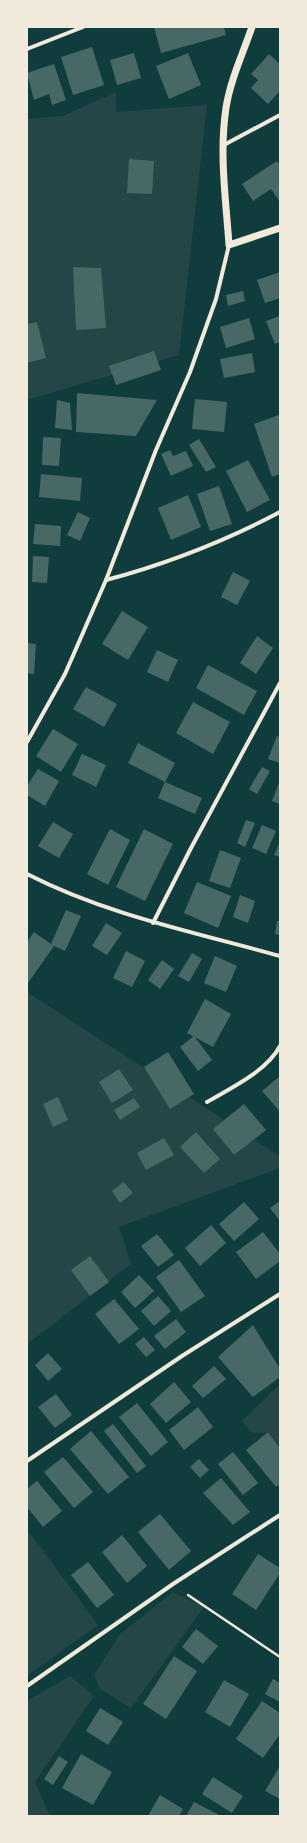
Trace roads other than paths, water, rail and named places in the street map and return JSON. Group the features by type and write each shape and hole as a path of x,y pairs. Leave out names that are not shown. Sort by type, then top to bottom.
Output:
{"street":[{"path":"27,49 83,27"},
{"path":"27,742 65,674 106,580 156,450 190,372 216,299 229,246 222,146 226,107 237,69 252,27"},
{"path":"222,146 280,115"},
{"path":"229,246 280,228"},
{"path":"106,580 149,569 188,554 253,526 280,512"},
{"path":"152,923 280,683"},
{"path":"27,874 82,900 152,923 280,956"},
{"path":"207,1102 246,1079 276,1054 280,1046"},
{"path":"27,1461 105,1407 280,1294"},
{"path":"27,1686 173,1584 280,1515"}]}
